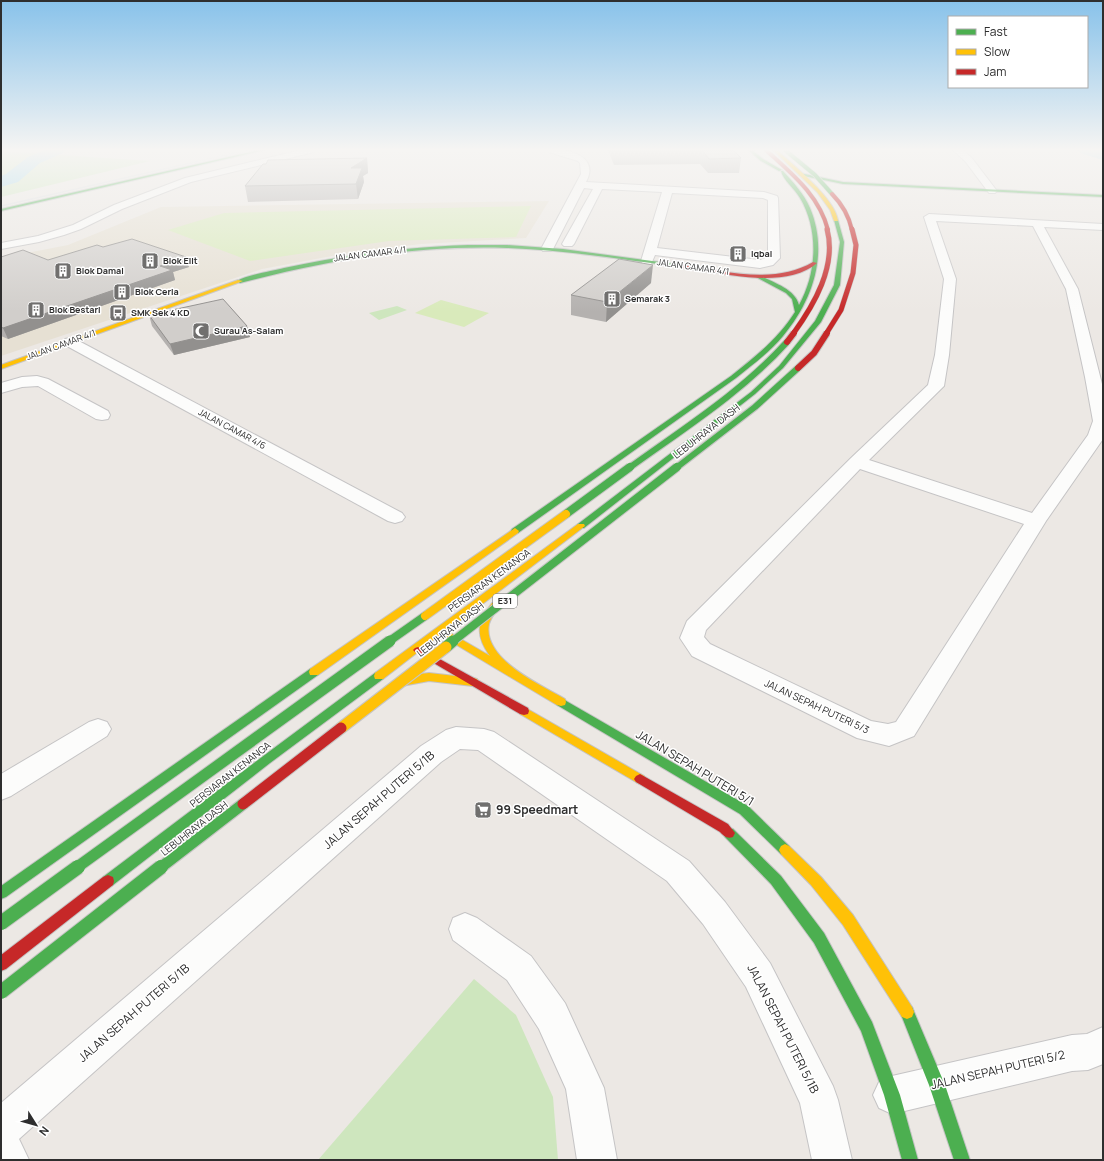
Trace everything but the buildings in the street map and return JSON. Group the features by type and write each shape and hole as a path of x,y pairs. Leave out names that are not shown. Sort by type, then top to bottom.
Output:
{"main road":[{"path":"1,210 26,204"},
{"path":"27,211 33,204"},
{"path":"1,893 183,763 644,442 742,371 775,340 798,312 810,286 816,244 810,214 804,204"},
{"name":"LEBUHRAYA DASH","path":"1,923 734,392 783,347 815,303 827,271 831,244 826,220 817,204"},
{"name":"PERSIARAN KENANGA","path":"1,964 266,760 416,638 438,630 586,522 753,393 781,367 818,322 837,285 842,242 834,214 827,204"},
{"name":"LEBUHRAYA DASH","path":"1,992 755,407 814,353 841,310 853,273 856,245 850,222 840,204"},
{"name":"JALAN CAMAR 4/1","path":"1,367 228,284 285,268 332,258 374,252 482,246 547,249 649,256 756,276 798,273 809,268 814,263"},
{"name":"JALAN CAMAR 4/1","path":"756,276 788,292 795,299 798,312"},
{"path":"416,638 423,617 440,601 562,510 644,442"},
{"path":"511,673 487,647 482,629 490,610 524,577 586,522"},
{"path":"75,857 375,646 416,638 438,630"},
{"name":"JALAN SEPAH PUTERI 5/1","path":"438,630 744,810 816,881 848,920 909,1014 937,1084 962,1160"},
{"path":"416,638 473,682 724,828 776,880 819,938 866,1027 892,1095 910,1160"},
{"path":"266,760 392,686 416,677 429,676 473,682"},
{"path":"1,901 35,881"}],"street":[{"path":"1,246 38,239 66,231 125,204"},
{"path":"547,249 570,204"},
{"path":"568,244 589,204"},
{"path":"664,204 649,256 760,264 769,262 774,258 773,204"},
{"name":"JALAN SEPAH PUTERI 5/3","path":"929,217 1037,223 1072,289 1098,378 1101,421 1097,435 1036,521 905,729 889,735 866,730 701,650 692,638 695,626 857,462 936,386 942,355 950,278 929,217"},
{"path":"1037,223 1103,227"},
{"name":"JALAN CAMAR 4/6","path":"70,342 395,517"},
{"path":"1,388 34,380 42,382 102,415"},
{"path":"857,462 1036,521"},
{"path":"1,788 98,729"},
{"name":"JALAN SEPAH PUTERI 5/1B","path":"1,1129 431,754 456,738 484,740 678,871 714,913 758,975 819,1100 832,1160"},
{"path":"464,929 519,968 552,1016 585,1088 597,1160"},
{"name":"JALAN SEPAH PUTERI 5/2","path":"892,1095 1072,1053 1088,1052 1103,1045"},
{"path":"1,1146 9,1160"}],"shaded area":[{"path":"343,204 547,204 526,238 421,244 348,253 262,269 1,356 1,258 68,245 161,207"}],"green space":[{"path":"531,206 516,237 389,241 250,261 168,230 224,213"},
{"path":"441,300 489,313 464,327 415,313"},
{"path":"397,306 407,310 379,320 369,313"},
{"path":"474,979 516,1015 553,1097 558,1160 318,1160"}],"railway":[{"path":"1,206 9,204"}],"traffic: fast":[{"path":"1,210 26,204"},
{"path":"515,531 734,377 766,350 780,335 793,320 803,303 812,281 816,257 816,244 812,220 806,204"},
{"path":"581,526 753,393 781,367 818,322 837,285 842,242 836,220"},
{"path":"240,281 278,271 354,256 429,248 507,247 563,250 682,266"},
{"path":"759,277 788,292 795,299 798,312"},
{"path":"566,514 734,392 772,359 787,342"},
{"path":"446,647 755,407 798,368"},
{"path":"1,923 425,616"},
{"path":"1,893 314,672"},
{"path":"108,881 379,676"},
{"path":"561,702 744,810 785,850"},
{"path":"1,992 243,804"},
{"path":"729,833 776,880 819,938 867,1027 892,1095 910,1160"},
{"path":"907,1012 937,1085 962,1160"}],"traffic: slow":[{"path":"828,204 836,220"},
{"path":"1,367 240,281"},
{"path":"425,616 566,514"},
{"path":"379,676 581,526"},
{"path":"314,672 515,531"},
{"path":"495,605 484,624 486,642 497,658 511,673"},
{"path":"440,631 561,702"},
{"path":"341,728 446,647"},
{"path":"402,682 411,679 429,677 473,682"},
{"path":"524,711 640,779"},
{"path":"785,850 816,881 848,920 907,1012"}],"traffic: jam":[{"path":"787,342 810,309 826,273 829,254 829,235 824,217 817,204"},
{"path":"798,368 814,353 841,310 853,273 856,245 850,222 840,204"},
{"path":"682,266 732,274 770,276 803,270 815,263"},
{"path":"418,650 524,711"},
{"path":"243,804 341,728"},
{"path":"640,779 724,828 729,833"},
{"path":"1,964 108,881"}],"place":[{"name":"Iqbal","path":"738,254"},
{"name":"Blok Elit","path":"150,261"},
{"name":"Blok Damai","path":"63,271"},
{"name":"Blok Ceria","path":"122,292"},
{"name":"Semarak 3","path":"612,299"},
{"name":"Blok Bestari","path":"36,310"},
{"name":"SMK Sek 4 KD","path":"118,313"},
{"name":"Surau As-Salam","path":"201,331"},
{"name":"99 Speedmart","path":"483,810"}]}
